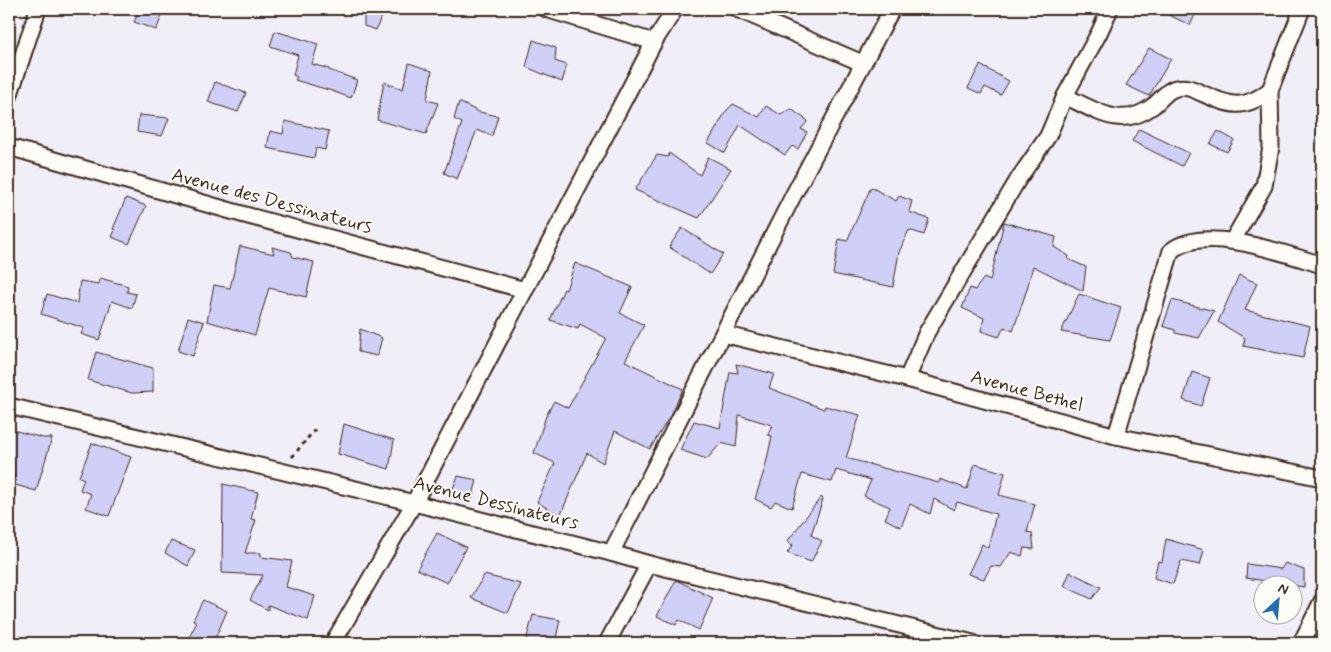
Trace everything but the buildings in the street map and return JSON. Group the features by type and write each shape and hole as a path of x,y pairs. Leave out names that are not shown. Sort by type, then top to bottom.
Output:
{"street":[{"path":"9,97 38,9"},
{"path":"546,9 654,42"},
{"path":"333,643 414,503 654,42 675,9"},
{"path":"737,9 862,63"},
{"path":"611,553 862,63 892,9"},
{"path":"906,379 927,332 1019,178 1048,136 1065,96 1110,9"},
{"path":"1233,240 1264,186 1271,147 1270,90 1302,9"},
{"path":"1065,96 1109,116 1120,118 1137,116 1176,88 1191,89 1224,103 1238,105 1260,98 1270,90"},
{"name":"Avenue des Dessinateurs","path":"9,147 244,215 525,290"},
{"path":"1116,436 1171,251 1177,246 1185,242 1233,240 1322,265"},
{"name":"Avenue Bethel","path":"723,334 906,379 1116,436 1322,478"},
{"name":"Avenue Dessinateurs","path":"9,406 414,503 649,564 973,643"},
{"path":"607,643 649,564"},
{"path":"1301,643 1322,601"}],"path":[{"path":"280,471 317,427"}]}
